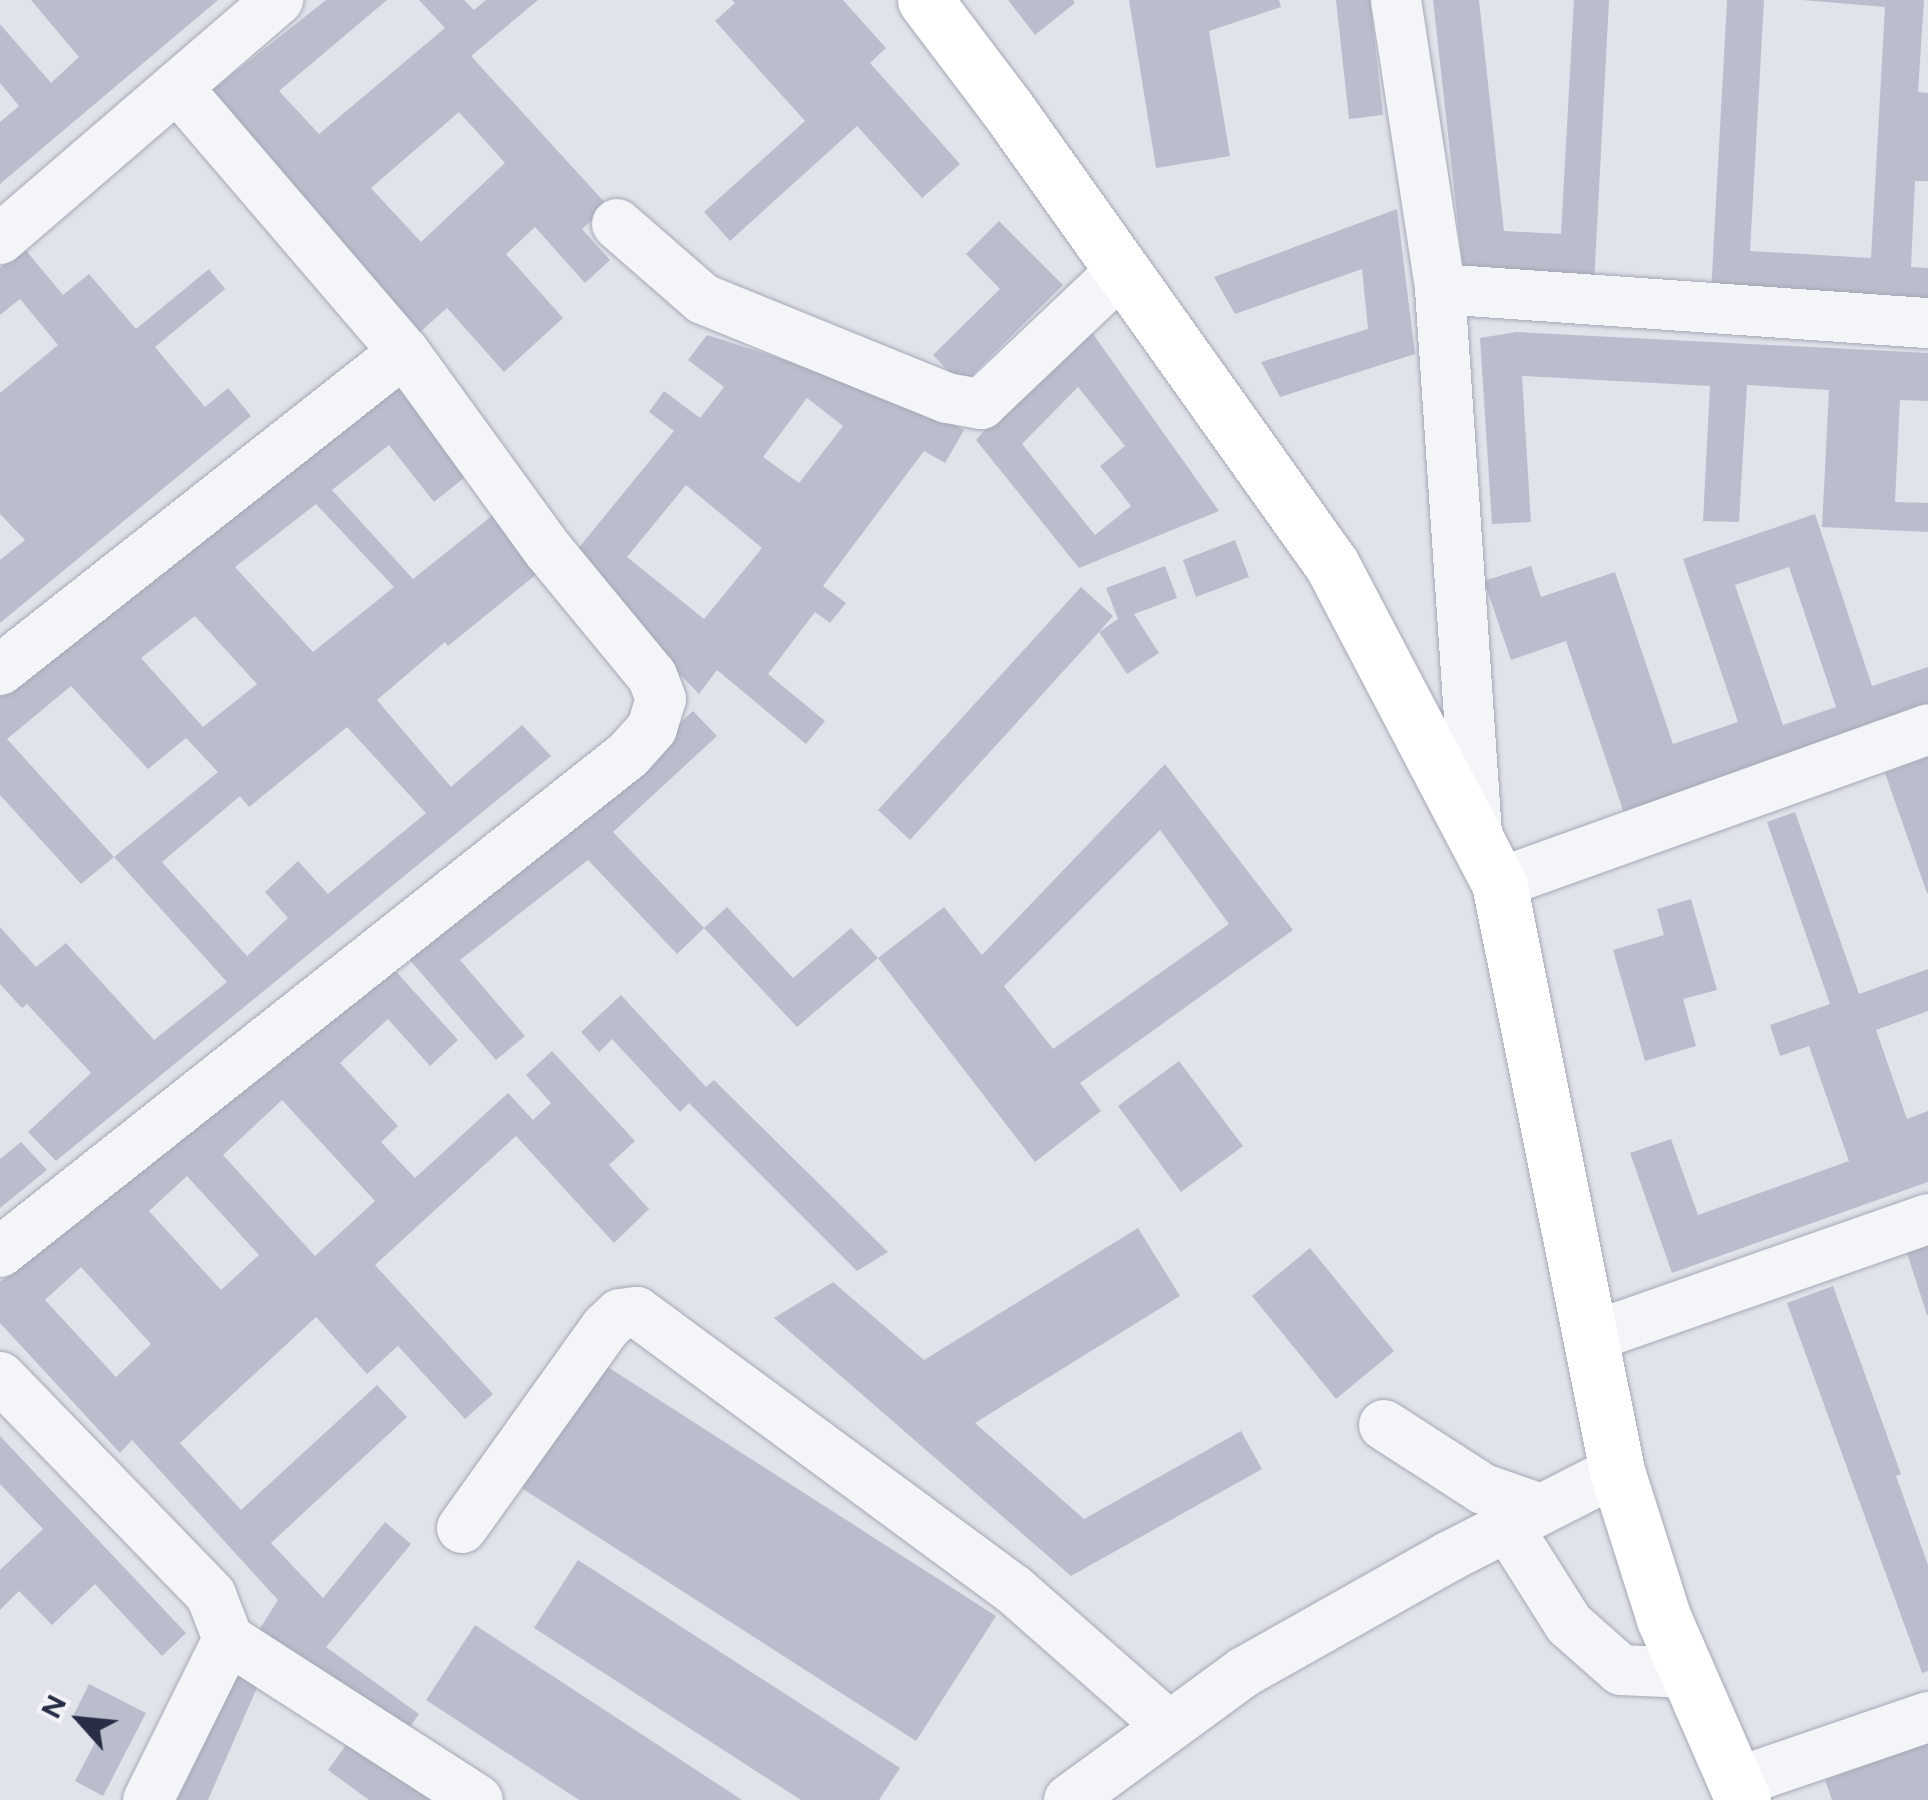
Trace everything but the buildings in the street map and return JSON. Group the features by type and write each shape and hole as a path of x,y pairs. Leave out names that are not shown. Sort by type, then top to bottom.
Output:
{"main road":[{"path":"925,0 1332,565 1477,834 1499,883 1617,1471 1664,1620 1739,1792"}],"street":[{"path":"0,240 278,0"},
{"path":"1396,0 1440,289 1477,834"},
{"path":"0,1252 628,755 652,728 661,699 652,676 548,550 404,352 177,87"},
{"path":"616,224 704,299 947,398 981,404 1122,270"},
{"path":"1440,289 1928,322"},
{"path":"0,670 404,352"},
{"path":"1499,883 1928,728"},
{"path":"1591,1337 1928,1219"},
{"path":"462,1528 606,1326 620,1314 637,1312 1013,1588 1169,1726"},
{"path":"0,1377 211,1595 228,1639 478,1800"},
{"path":"1384,1425 1524,1518 1568,1624 1621,1670 1687,1672"},
{"path":"1069,1800 1244,1672 1617,1471"},
{"path":"148,1800 228,1639"},
{"path":"1739,1792 1928,1717"}]}
